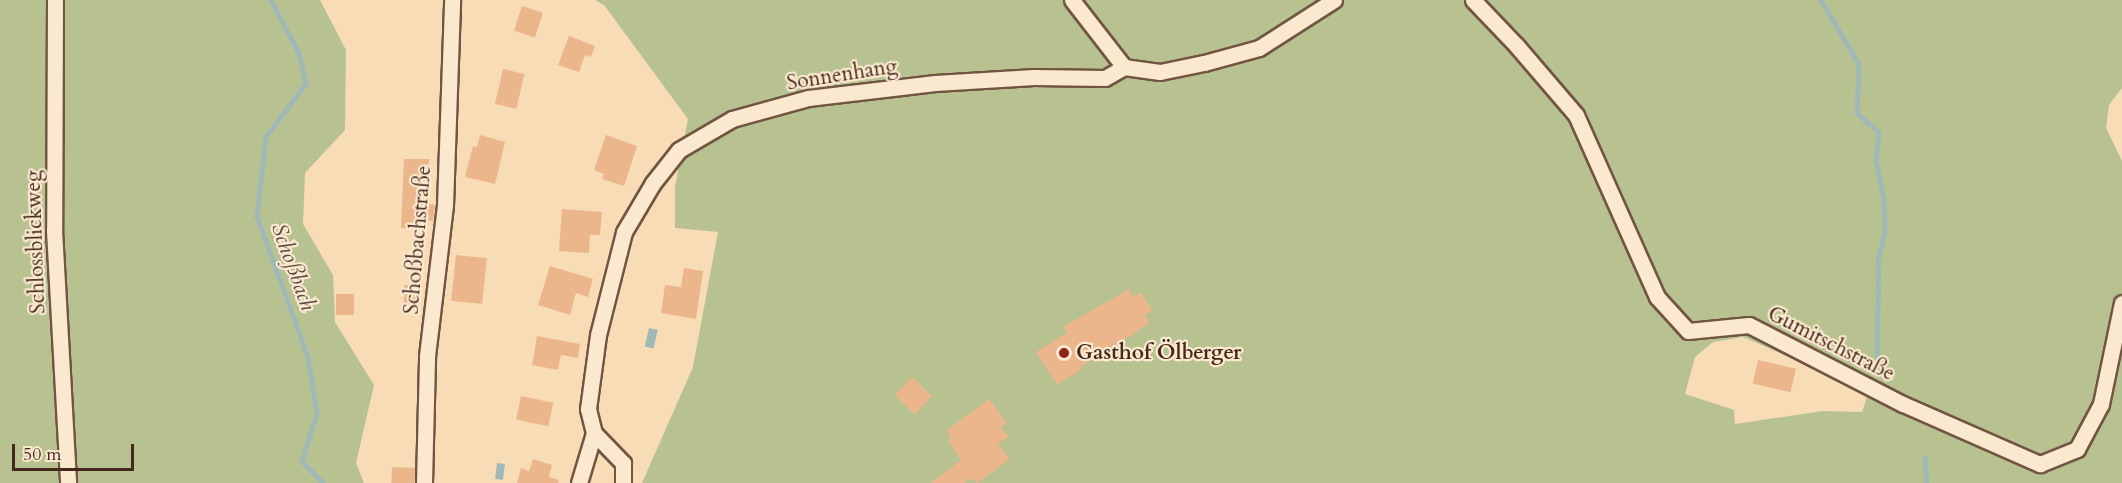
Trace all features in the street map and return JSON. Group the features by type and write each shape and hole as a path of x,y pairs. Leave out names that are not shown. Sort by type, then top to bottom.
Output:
{"street":[{"name":"Schlossblickweg","path":"55,0 54,230 68,483"},
{"name":"Schoßbachstraße","path":"423,483 427,356 444,205 452,0"},
{"path":"1072,0 1124,67 1160,72 1259,48 1334,0"},
{"name":"Gumitschstraße","path":"1473,0 1516,45 1576,115 1658,297 1688,331 1749,325 1903,405 2040,464 2077,449 2102,404 2122,303"},
{"name":"Sonnenhang","path":"579,483 594,434 588,409 598,335 624,232 653,183 679,150 732,119 808,98 935,83 1034,77 1105,78 1124,67"},
{"path":"594,434 623,463 622,483"}],"green space":[{"path":"0,0 320,0 346,50 345,130 305,173 303,224 333,275 335,322 374,385 356,463 364,483 0,483"},
{"path":"595,0 2122,0 2122,88 2109,105 2106,128 2122,161 2122,483 642,483 693,367 718,232 675,228 675,187 688,119 604,5","holes":["1743,337 1828,374 1867,397 1862,412 1823,411 1735,424 1734,410 1685,394 1695,357 1713,342"]}],"water":[{"path":"649,328 658,330 653,349 645,347"},
{"path":"497,463 505,464 503,480 495,479"}],"building":[{"path":"522,6 543,13 535,38 514,31"},
{"path":"569,36 595,46 591,57 585,55 579,72 558,65"},
{"path":"503,69 524,74 516,109 495,104"},
{"path":"480,135 505,142 495,184 465,177 473,146 477,147"},
{"path":"606,135 637,146 624,186 602,179 604,174 594,170"},
{"path":"404,159 429,159 429,178 421,178 419,202 435,205 433,221 424,220 424,229 401,228"},
{"path":"562,209 602,212 600,235 590,235 589,253 559,251"},
{"path":"456,255 487,258 482,304 451,301"},
{"path":"550,266 593,279 588,297 576,293 570,315 538,305"},
{"path":"684,268 703,271 696,319 661,313 665,285 681,287"},
{"path":"404,285 419,285 419,307 404,307"},
{"path":"1129,289 1133,297 1140,292 1152,310 1145,315 1150,323 1057,385 1036,352 1067,333 1063,327"},
{"path":"336,294 354,294 354,315 336,315"},
{"path":"537,336 580,344 578,358 561,355 558,370 532,365"},
{"path":"1758,360 1796,369 1791,392 1753,383"},
{"path":"912,377 932,396 915,414 895,395"},
{"path":"521,396 553,403 548,426 516,419"},
{"path":"989,399 1007,423 1001,427 1008,437 998,444 1010,459 977,483 971,478 964,483 931,483 961,460 948,440 951,438 946,431"},
{"path":"533,459 552,465 549,477 559,480 558,483 517,483 521,468 529,471"},
{"path":"392,467 415,468 414,483 391,483"}],"waterway":[{"name":"Schoßbach","path":"271,0 299,53 306,84 266,137 257,216 308,357 317,414 302,461 323,483"},
{"path":"1821,0 1859,64 1857,113 1879,132 1876,159 1884,200 1885,233 1879,257 1877,366"},
{"path":"1925,457 1927,483"}],"place":[{"name":"Gasthof Ölberger","path":"1064,353"}]}
